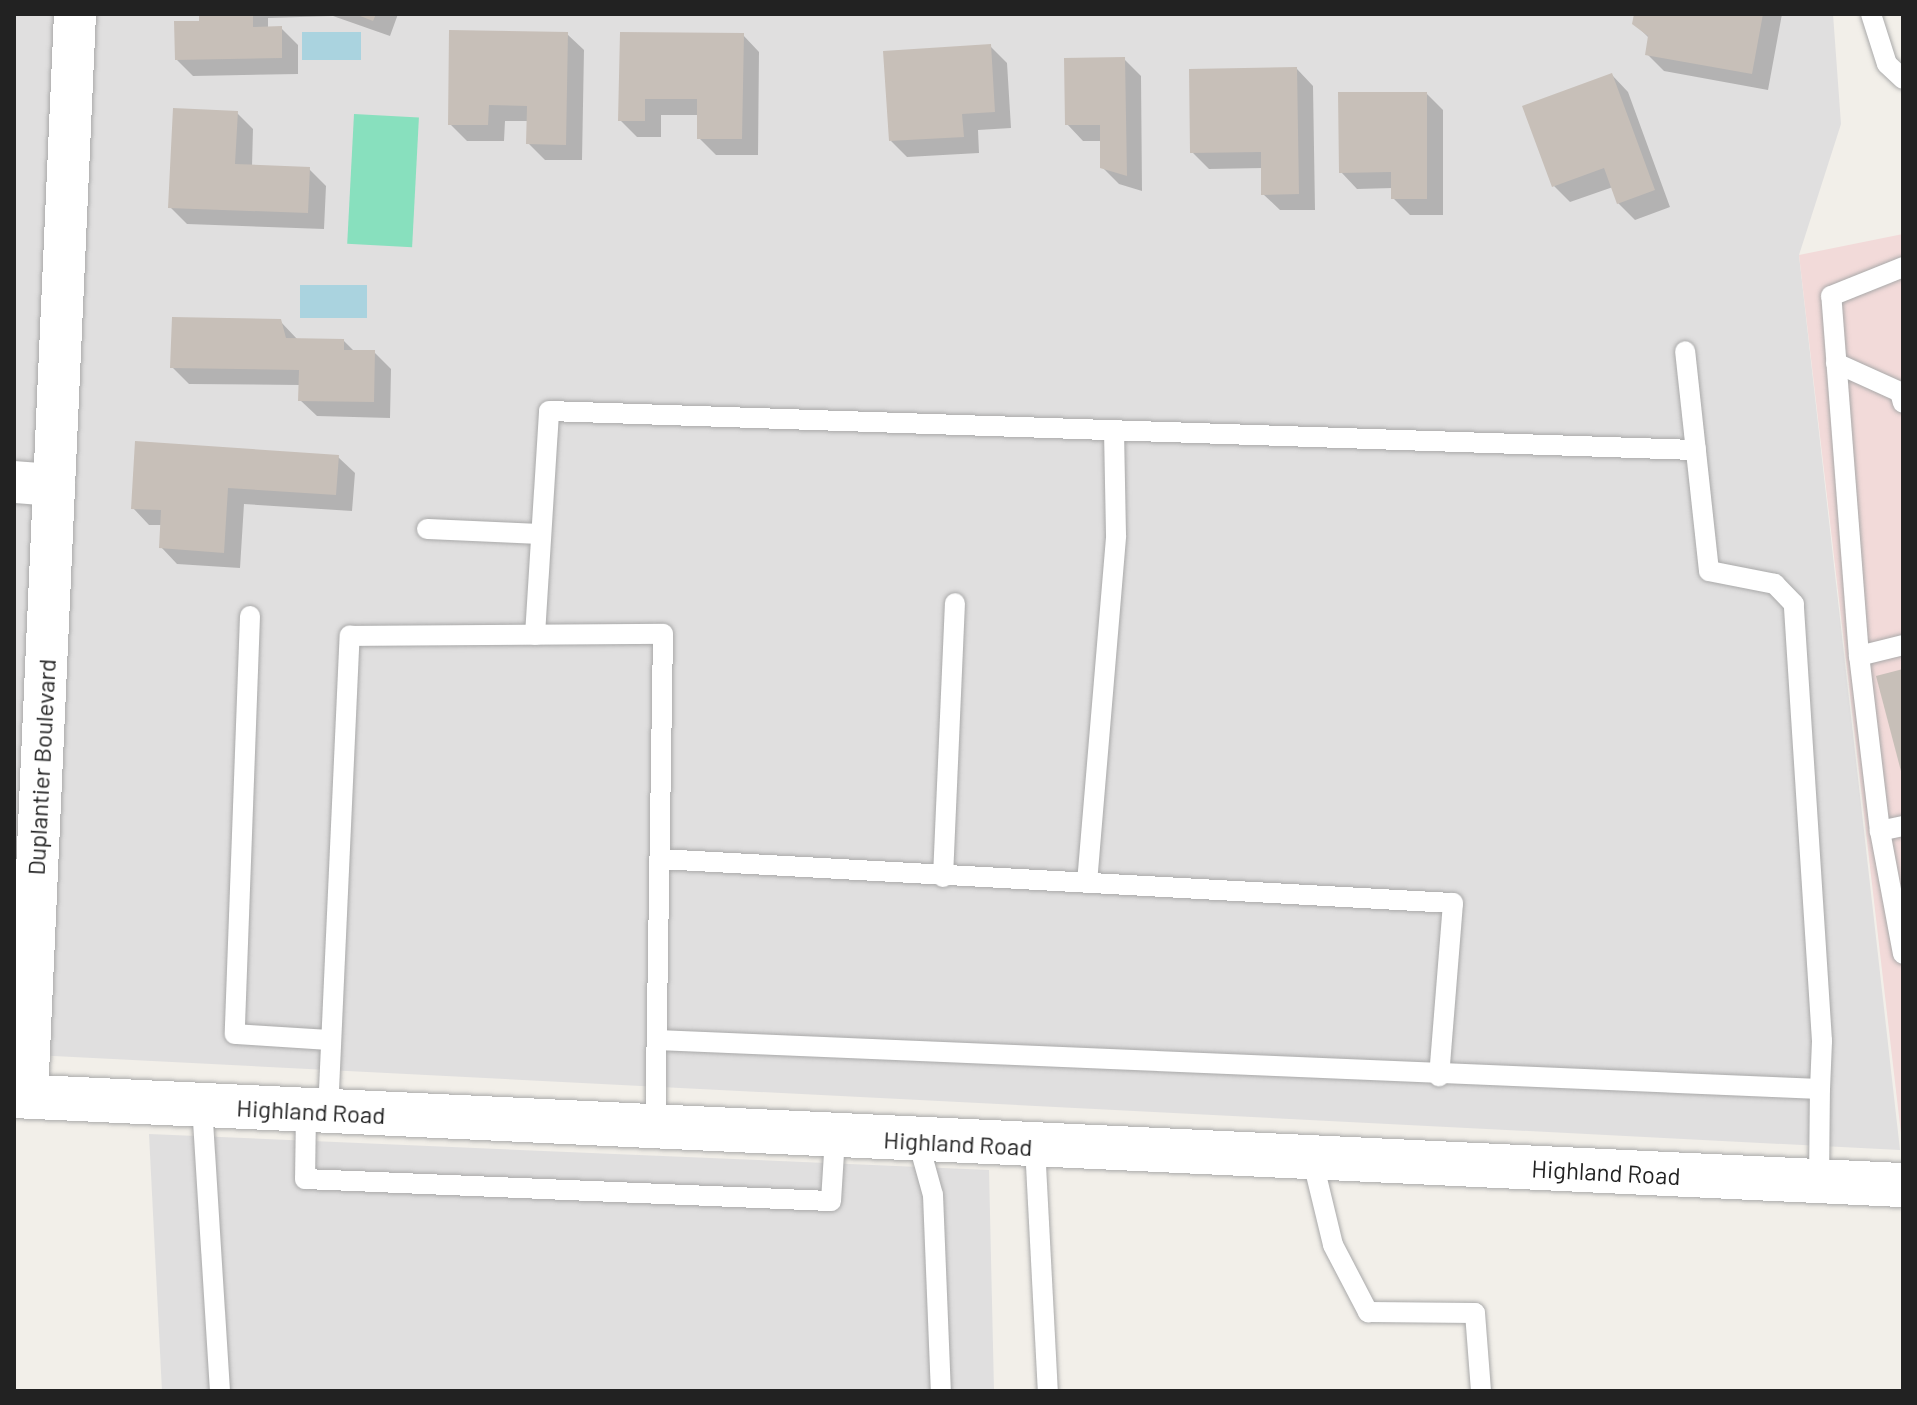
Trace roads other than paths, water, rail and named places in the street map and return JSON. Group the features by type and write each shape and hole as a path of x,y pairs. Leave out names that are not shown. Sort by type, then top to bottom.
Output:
{"street":[{"name":"Duplantier Boulevard","path":"20,1096 34,484 75,14"},
{"name":"Highland Road","path":"20,1096 918,1141 1903,1185"}],"lane":[{"path":"1871,14 1887,64 1903,79"},
{"path":"1903,267 1831,296 1859,656 1880,831 1903,954"},
{"path":"1685,351 1709,571 1775,584 1794,604 1822,1041 1819,1181"},
{"path":"1836,363 1900,392 1903,403"},
{"path":"535,635 549,411 1114,434 1696,450"},
{"path":"1087,883 1116,535 1114,434"},
{"path":"427,529 541,534"},
{"path":"943,877 955,603"},
{"path":"250,616 235,1034 331,1040"},
{"path":"655,1128 663,634 350,636 331,1040 305,1179 831,1201 835,1137"},
{"path":"1859,656 1903,645"},
{"path":"1880,831 1903,826"},
{"path":"660,859 1453,903 1439,1076"},
{"path":"657,1040 1439,1076 1820,1089"},
{"path":"202,1105 220,1391"},
{"path":"918,1141 933,1195 941,1391"},
{"path":"1035,1146 1048,1391"},
{"path":"1312,1158 1333,1245 1368,1312 1475,1313 1481,1391"}],"water":[{"path":"302,32 361,32 361,60 302,60"},
{"path":"300,285 367,285 367,318 300,318"}]}
